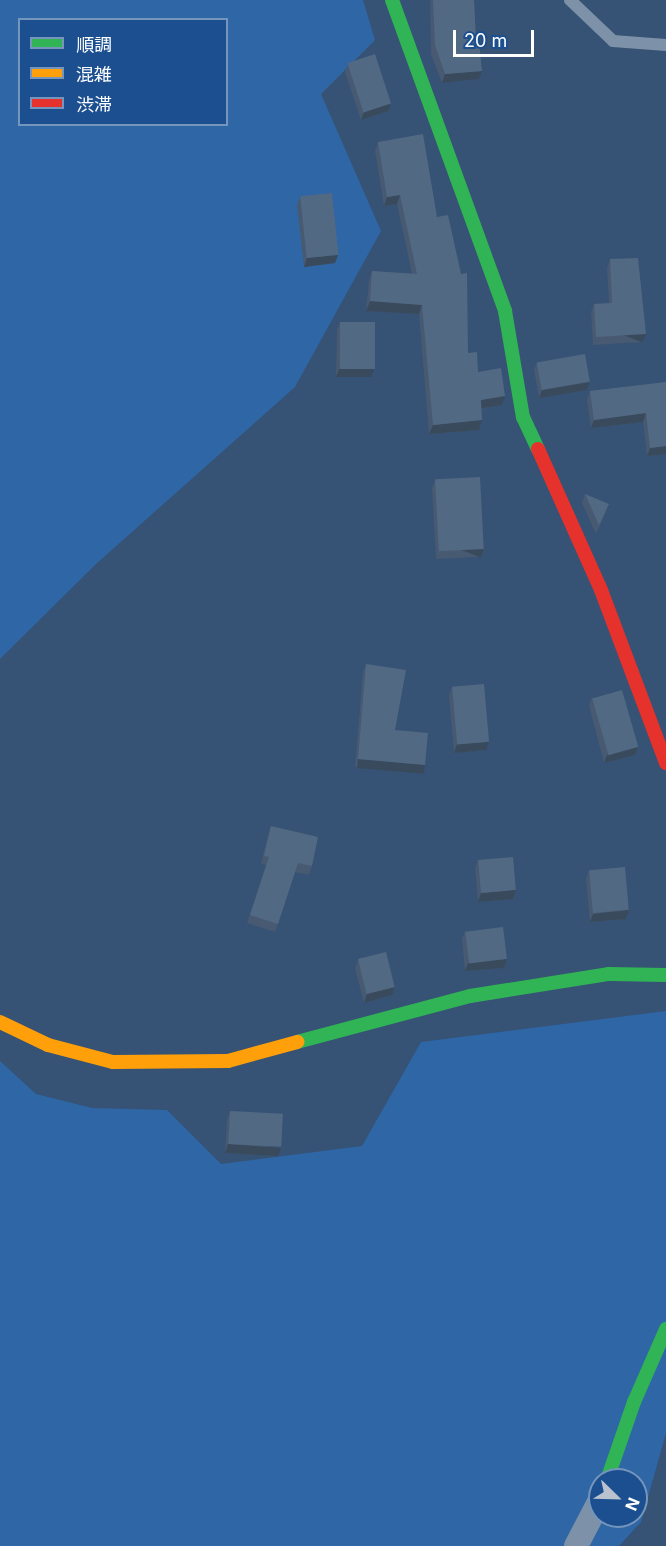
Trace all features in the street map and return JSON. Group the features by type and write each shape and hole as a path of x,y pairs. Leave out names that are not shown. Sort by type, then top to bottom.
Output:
{"street":[{"path":"392,0 506,311 524,417 601,590 666,764"},
{"path":"0,1022 48,1045 113,1062 228,1061 470,996 609,974 666,975"},
{"path":"611,1468 633,1402 666,1329"},
{"path":"576,1546 588,1523"}],"lane":[{"path":"570,0 613,40 666,45"}],"shaded area":[{"path":"0,0 363,0 375,40 321,94 381,231 295,387 96,564 0,659"},
{"path":"666,1011 666,1433 648,1497 648,1468 588,1468 588,1528 636,1528 619,1546 0,1546 0,1061 36,1094 92,1108 167,1110 221,1164 362,1146 421,1042"}],"building":[{"path":"433,0 474,0 476,41 479,41 482,71 445,74 435,45"},
{"path":"375,54 391,103 363,112 347,63"},
{"path":"423,134 437,217 448,215 461,274 467,273 468,353 477,352 478,372 501,368 505,396 481,400 482,420 433,425 422,305 370,301 372,271 417,274 400,195 387,197 378,142"},
{"path":"332,193 338,255 307,258 300,196"},
{"path":"638,258 646,334 596,337 594,304 612,303 610,259"},
{"path":"340,322 375,322 375,369 340,369"},
{"path":"585,354 590,382 542,390 537,363"},
{"path":"666,382 666,446 650,448 646,413 594,420 590,391"},
{"path":"480,477 484,549 439,551 435,479"},
{"path":"585,494 609,504 599,525"},
{"path":"366,664 406,670 395,730 428,733 425,765 358,759"},
{"path":"484,684 489,742 457,745 452,687"},
{"path":"622,690 638,747 608,755 592,699"},
{"path":"271,826 318,837 312,866 298,863 278,924 250,915 269,857 264,856"},
{"path":"513,857 516,890 481,893 478,860"},
{"path":"625,867 629,910 593,913 589,870"},
{"path":"503,927 507,959 469,963 465,932"},
{"path":"386,952 395,987 367,994 358,959"},
{"path":"230,1111 283,1114 281,1147 228,1144"}],"traffic: fast":[{"path":"392,0 505,311 523,417 538,449"},
{"path":"297,1042 470,996 609,974 666,975"},
{"path":"611,1468 634,1402 666,1329"}],"traffic: slow":[{"path":"0,1022 48,1045 113,1062 228,1061 297,1042"}],"traffic: jam":[{"path":"538,449 601,590 666,763"}]}
